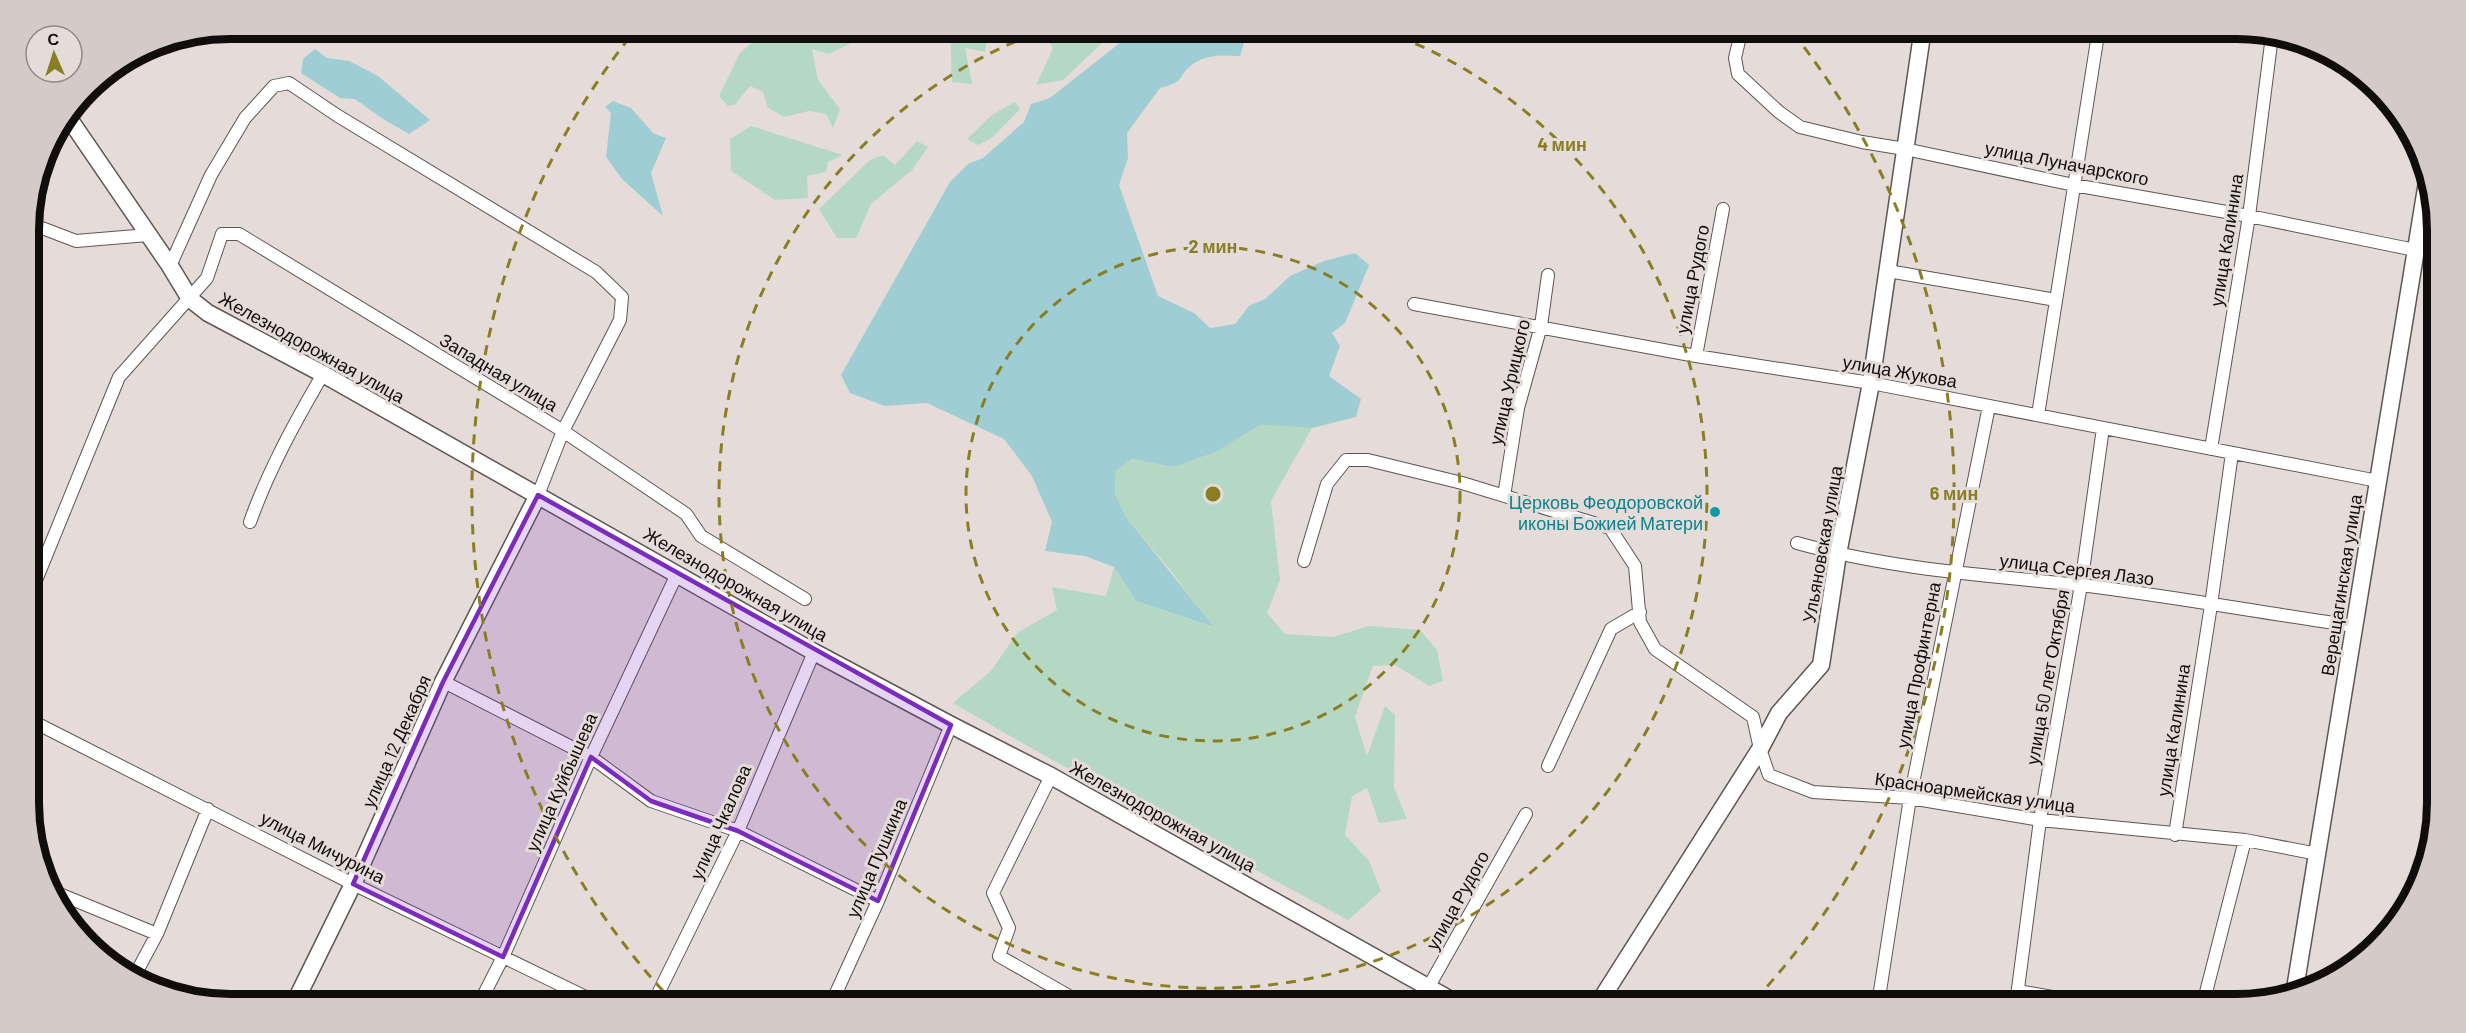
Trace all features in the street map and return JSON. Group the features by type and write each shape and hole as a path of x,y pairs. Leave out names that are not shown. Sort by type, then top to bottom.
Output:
{"street":[{"name":"улица Луначарского","path":"1739,39 1735,67 1738,74 1779,112 1800,127 1862,142 2074,185 2249,216 2415,250"},
{"name":"Ульяновская улица","path":"1604,994 1760,749 1779,713 1821,665 1838,554 1871,383 1921,39"},
{"path":"2038,416 2097,39"},
{"name":"улица Калинина","path":"2211,449 2249,216 2271,43"},
{"path":"170,266 211,175 245,118 274,86 289,82 338,116 596,272 622,297 620,320 563,431 538,495"},
{"name":"Железнодорожная улица","path":"72,123 190,299 208,314 323,374 814,652 951,726 1052,776 1439,994"},
{"name":"Верещагинская улица","path":"2296,984 2424,200"},
{"name":"улица Рудого","path":"1696,356 1723,209"},
{"path":"39,227 76,241 148,235"},
{"name":"Западная улица","path":"190,299 207,278 222,234 239,234 563,431 686,514 701,536 805,599"},
{"path":"1888,271 2056,300"},
{"name":"улица Урицкого","path":"1504,496 1518,408 1541,326 1548,275"},
{"path":"39,573 119,376 190,299"},
{"name":"улица Жукова","path":"1414,304 1696,356 1871,383 2378,481"},
{"path":"250,522 284,442 323,374"},
{"name":"улица Профинтерна","path":"1880,994 1910,798 1989,406"},
{"name":"улица 50 лет Октября","path":"2018,994 2040,820 2081,585 2103,428"},
{"name":"улица Калинина","path":"2175,835 2232,453"},
{"path":"1304,561 1327,484 1346,460 1368,460 1462,483 1610,528 1635,566 1640,617 1611,628 1548,766"},
{"name":"улица 12 Декабря","path":"299,994 353,884 444,682 538,495"},
{"name":"улица Сергея Лазо","path":"1797,543 1838,554 1955,574 2081,585 2354,626"},
{"name":"улица Куйбышева","path":"484,994 677,574"},
{"name":"Красноармейская улица","path":"1640,617 1655,649 1753,717 1769,776 1813,792 1910,798 2040,820 2175,835 2246,840 2318,854"},
{"name":"улица Чкалова","path":"658,994 738,831 814,652"},
{"path":"444,682 591,757 651,801 738,831 878,901"},
{"name":"улица Мичурина","path":"39,724 208,808 353,884 579,994"},
{"name":"улица Пушкина","path":"836,994 878,901 951,726"},
{"path":"1052,776 993,893 1009,928 999,956 1066,994"},
{"path":"138,970 157,934 208,808"},
{"name":"улица Рудого","path":"1425,994 1526,814"},
{"path":"2205,994 2246,840"},
{"path":"64,896 157,934"}],"highlighted area":[{"path":"538,495 951,725 878,901 738,831 651,801 591,757 503,957 353,884 443,682"}],"green space":[{"path":"756,39 859,39 829,54 812,49 818,80 840,109 833,128 826,114 809,111 784,117 768,108 763,92 750,86 735,105 728,106 719,96 740,53"},
{"path":"950,39 987,39 985,52 965,48 972,84 952,82"},
{"path":"1047,39 1106,39 1063,80 1036,85 1053,48"},
{"path":"1015,102 1020,109 993,137 978,145 967,139 992,115"},
{"path":"751,126 843,155 828,162 826,172 807,176 808,198 775,200 731,171 730,139"},
{"path":"917,141 928,147 912,170 871,204 856,238 837,238 819,209 870,160 883,155 895,165"},
{"path":"1260,425 1312,428 1271,501 1280,580 1267,613 1285,634 1333,637 1369,626 1420,630 1437,650 1443,681 1429,686 1395,665 1373,666 1355,717 1367,756 1385,706 1395,715 1394,788 1407,819 1379,823 1367,788 1352,796 1345,835 1369,861 1381,891 1348,920 1045,756 953,703 991,671 1017,633 1057,610 1052,587 1106,596 1114,567 1136,601 1213,627 1126,517 1115,494 1116,471 1132,459 1174,467 1216,452"}],"water":[{"path":"1123,39 1237,39 1244,43 1240,56 1222,55 1204,58 1188,68 1175,83 1160,88 1127,133 1128,158 1119,185 1158,296 1194,313 1210,328 1235,324 1249,306 1265,299 1290,276 1324,261 1355,253 1369,265 1345,323 1332,333 1340,346 1329,376 1361,399 1356,417 1312,428 1260,425 1216,452 1174,467 1132,459 1116,471 1115,494 1126,517 1214,627 1136,601 1114,567 1085,556 1045,551 1052,522 1032,476 1004,439 927,403 885,406 850,393 841,375 950,182 968,164 983,158 1024,122 1031,104 1050,98"},
{"path":"315,49 327,58 349,61 378,76 430,120 409,134 355,99 340,98 301,73 303,59"},
{"path":"613,101 631,108 653,133 666,138 651,173 663,216 622,179 606,157 611,113 605,107"}],"place":[{"name":"Церковь Феодоровской иконы Божией Матери","path":"1715,512"}]}
